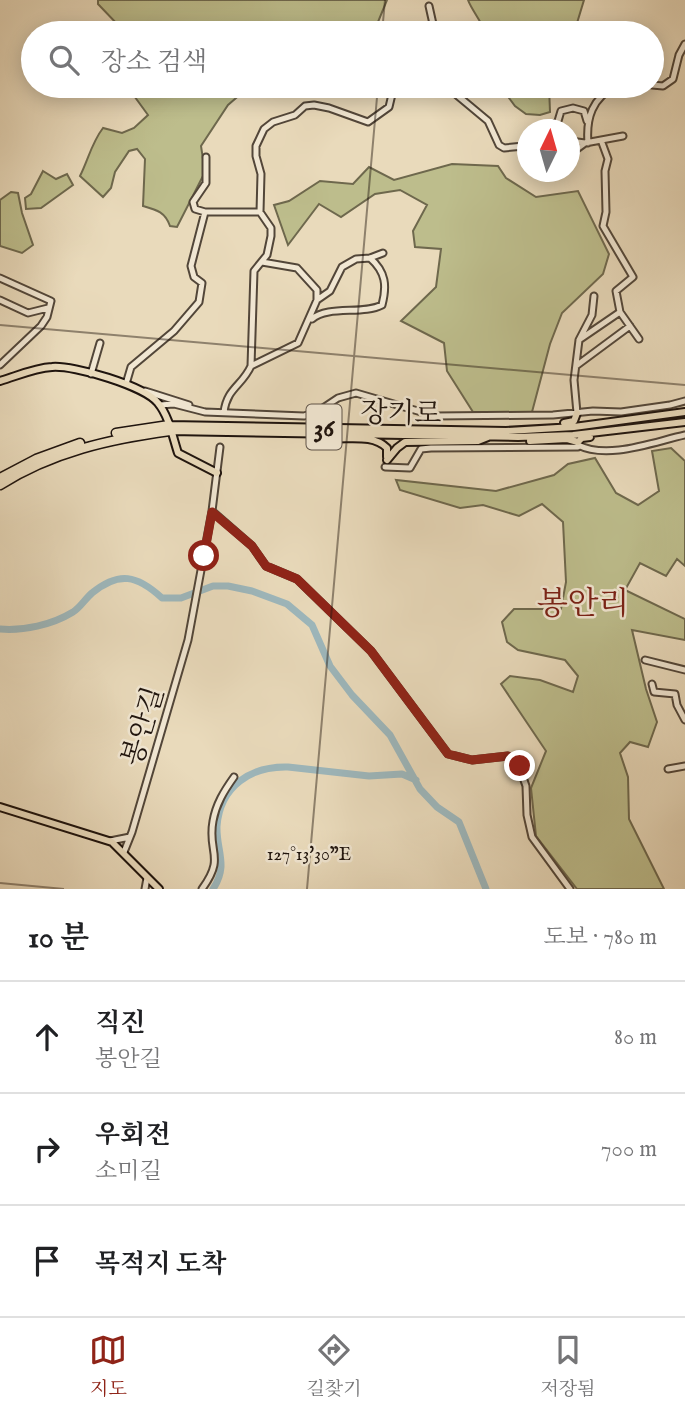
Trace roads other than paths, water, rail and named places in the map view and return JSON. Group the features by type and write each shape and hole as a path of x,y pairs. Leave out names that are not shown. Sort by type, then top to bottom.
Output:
{"highway":[{"name":"장기로","path":"0,478 66,447 118,433 169,428"},
{"name":"장기로","path":"0,485 38,464 94,443 169,428"}],"main road":[{"path":"0,381 51,367 66,368 145,391 160,405 178,453 217,474"},
{"name":"장기로","path":"169,428 479,430 574,427 685,412"},
{"path":"577,413 581,422 600,420 608,423"},
{"path":"529,428 534,424 570,423 574,421 577,413"},
{"name":"장기로","path":"169,428 518,438 573,435 685,422"},
{"path":"518,438 529,441 567,439 578,445 582,438 657,429 665,425"},
{"path":"308,432 321,438 379,441 387,448 387,460 397,447 405,442 478,441 491,436"},
{"path":"2,808 110,841 159,889"}],"street":[{"path":"429,6 433,21"},
{"path":"664,85 673,79 679,55 685,44"},
{"path":"223,412 226,398 247,376 251,366 254,271 267,255 271,228 260,212 261,174 256,156 264,129 273,122 295,115 305,106 314,105 368,122 389,107 391,98"},
{"path":"460,98 488,121 499,145 517,148"},
{"path":"587,121 596,104 603,98"},
{"path":"558,119 559,113 568,108 584,111 587,121 586,143"},
{"path":"580,142 623,136"},
{"path":"601,140 608,159 603,226 633,277 616,291 620,312 639,339"},
{"path":"580,147 586,143"},
{"path":"206,158 205,183 193,202 195,209 205,212 260,212"},
{"path":"126,384 135,362 165,340 199,302 202,283 194,277 191,265 205,212"},
{"path":"317,300 330,291 342,267 349,261 383,253"},
{"path":"309,323 320,313 382,306 384,277 378,265 370,258"},
{"path":"251,366 298,343 317,300 317,290 298,268 262,262"},
{"path":"0,278 49,305"},
{"path":"577,413 573,380 579,341 592,316 594,296"},
{"path":"0,300 28,313 49,305"},
{"path":"0,365 41,326 47,317 49,305"},
{"path":"579,341 620,312"},
{"path":"576,366 630,326"},
{"path":"91,374 100,343"},
{"path":"145,391 205,412"},
{"path":"160,405 174,404 205,412 304,416 317,412 338,398 356,393 435,416 621,412 685,401"},
{"path":"385,467 410,468 421,449 578,445 604,451 625,449 685,435"},
{"path":"220,446 212,512 252,546 266,566 297,579 371,651 448,754 472,760 508,756 517,761 526,786 527,815 532,837 570,889"},
{"name":"봉안길","path":"124,852 181,667 212,512"},
{"path":"645,660 685,670"},
{"path":"652,684 654,692 675,694 685,720"},
{"path":"668,769 685,766"},
{"path":"202,889 214,871 216,859 212,823 217,805 220,796 234,777"},
{"path":"110,841 130,837"},
{"path":"145,889 147,878"}],"waterway":[{"path":"0,629 28,628 65,617 92,593 119,579 144,584 162,598 181,598 213,586 228,586 252,591 287,604 312,625 330,666 352,695 390,735 420,789 437,807 459,822 486,889"},
{"path":"213,889 221,865 217,835 219,812 231,789 250,775 262,770 288,767 369,776 402,774 416,780"}],"district":[{"name":"봉안리","path":"583,603"}]}
